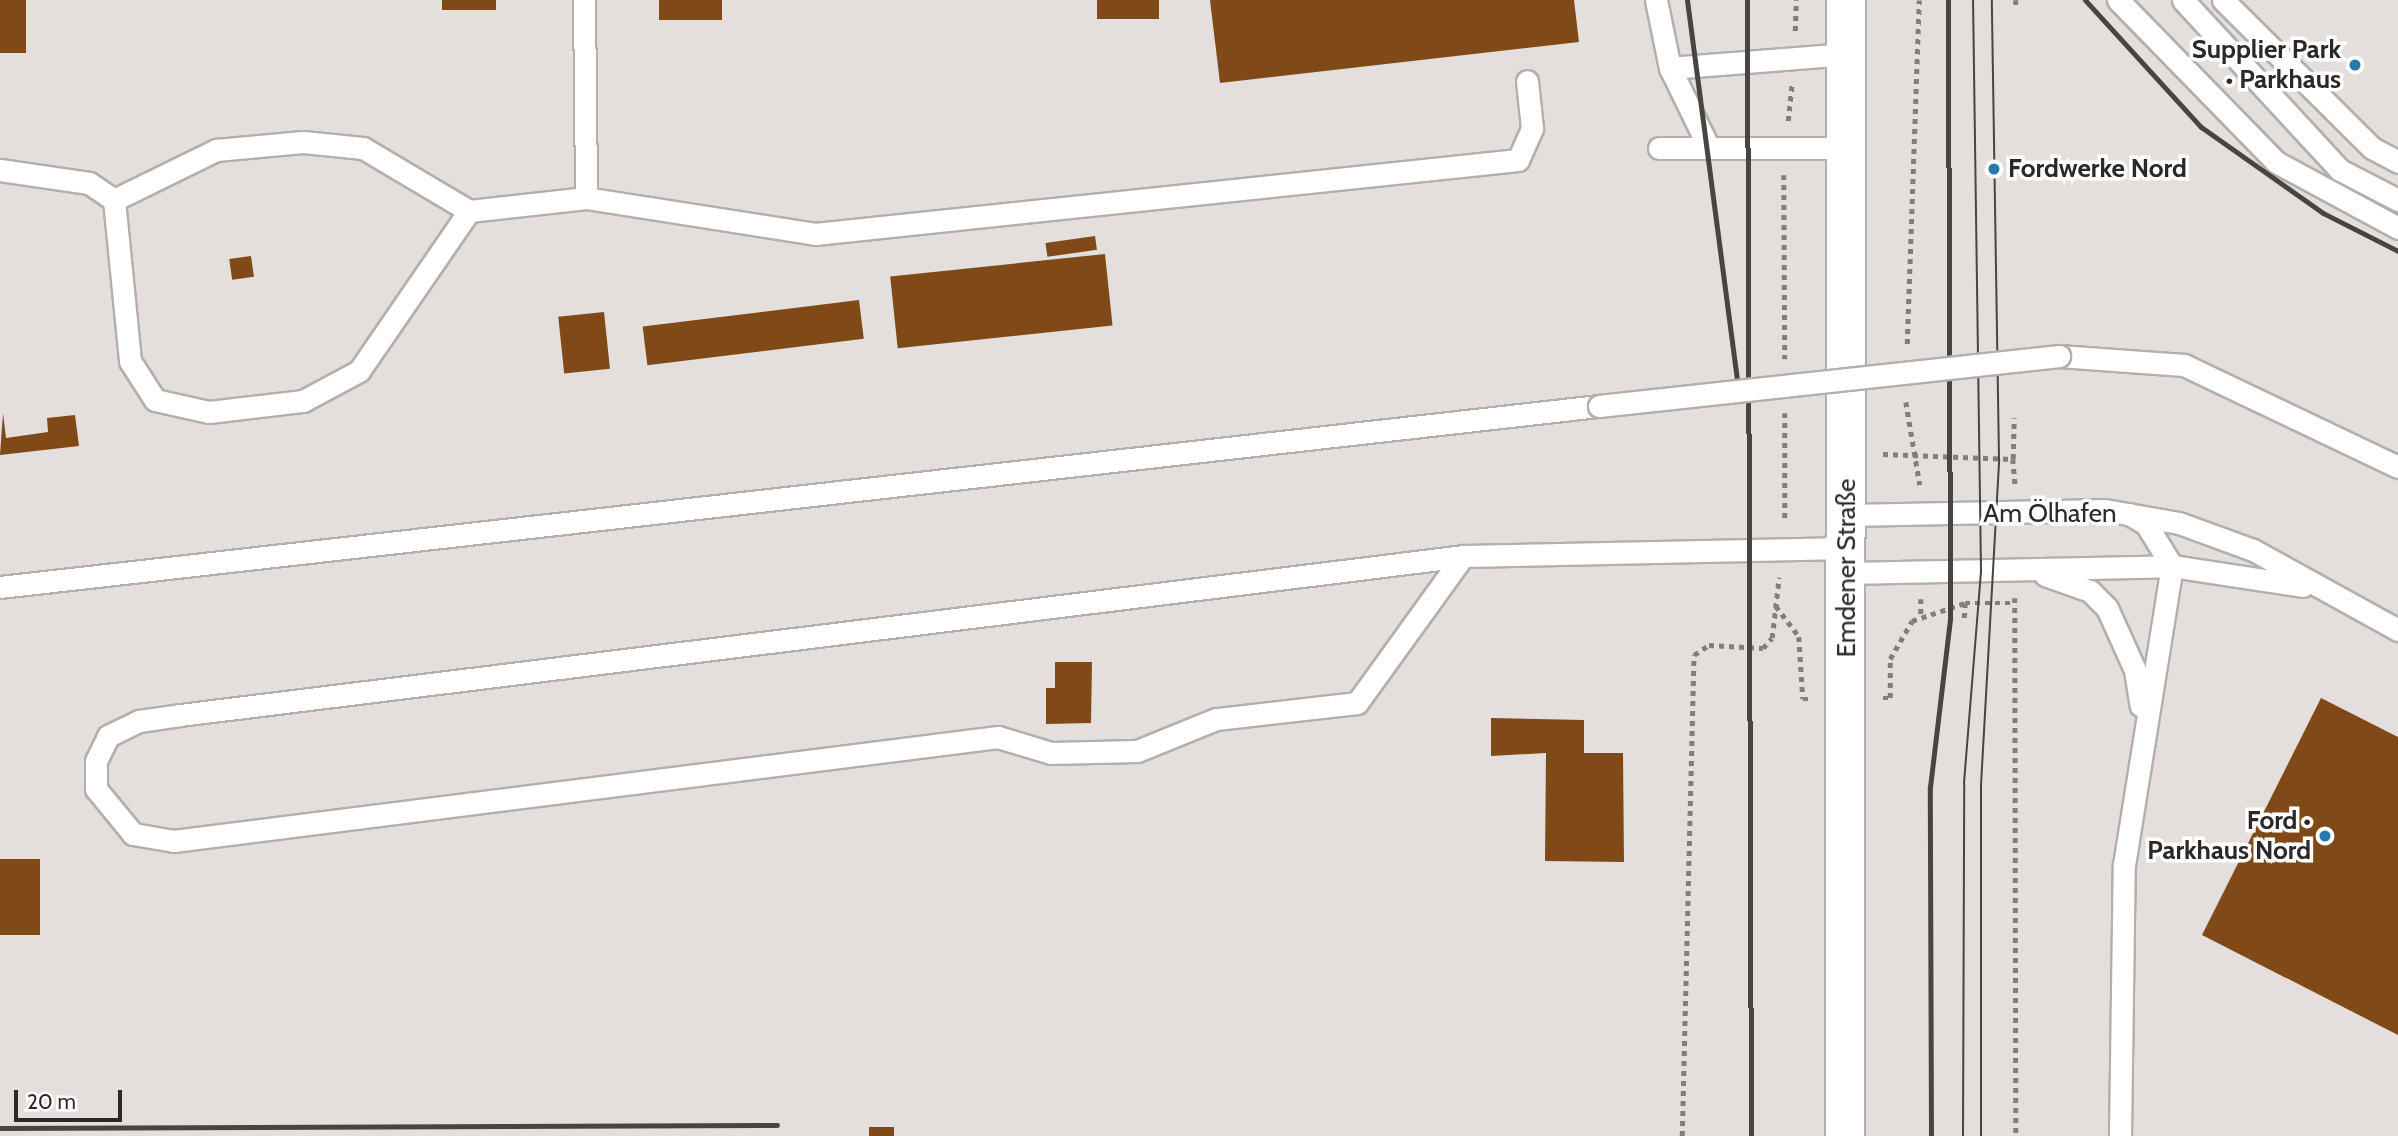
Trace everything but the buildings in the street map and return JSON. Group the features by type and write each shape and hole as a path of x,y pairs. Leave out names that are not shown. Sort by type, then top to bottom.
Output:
{"street":[{"name":"Emdener Straße","path":"1845,1136 1848,546 1846,0"}],"lane":[{"path":"584,0 586,198"},
{"path":"1656,0 1670,68 1709,148"},
{"path":"2118,0 2276,162 2398,229"},
{"path":"2183,0 2340,170 2398,200"},
{"path":"2223,0 2372,148 2398,162"},
{"path":"1670,68 1795,55 1846,54"},
{"path":"114,200 216,150 303,142 363,148 469,211 586,198 815,234 1471,169 1518,160 1532,128 1527,81"},
{"path":"1659,148 1846,148"},
{"path":"0,170 89,183 114,200"},
{"path":"114,200 130,361 155,400 209,412 303,401 359,371 469,211"},
{"path":"0,586 2059,356 2184,365 2398,467"},
{"name":"Am Ölhafen","path":"1848,546 2017,513 2129,514 2212,533 2398,630"},
{"path":"2120,1136 2124,865 2143,726 2172,566 2146,524 2129,514"},
{"path":"1463,556 1357,703 1216,719 1137,751 1051,753 998,737 174,841 133,834 96,789 96,761 108,736 139,721 1463,556 1782,550 1848,546"},
{"name":"Am Ölhafen","path":"1848,546 2016,569 2172,566 2318,589"},
{"path":"2016,569 2090,590 2107,608 2136,670 2143,726"}],"path":[{"path":"1785,375 1785,148 1795,55 1796,0"},
{"path":"1907,354 1919,0"},
{"path":"2016,0 2016,8"},
{"path":"1906,390 1919,453 2014,459"},
{"path":"1682,1136 1693,655 1709,645 1763,648 1772,638 1782,550 1785,402"},
{"path":"2014,418 2017,513"},
{"path":"2015,1136 2016,569"},
{"path":"1964,618 1965,603 2015,603"}],"tram line":[{"path":"1963,1136 1964,783 1981,571 1973,0"},
{"path":"1981,1136 1981,785 1999,459 1992,0"}],"railway":[{"path":"1687,0 1738,387"},
{"path":"1747,0 1751,1136"},
{"path":"1931,1136 1930,787 1950,619 1948,0"},
{"path":"2085,0 2201,127 2323,213 2398,251"},
{"path":"0,1128 777,1125"}],"place":[{"name":"Supplier Park • Parkhaus","path":"2355,65"},
{"name":"Fordwerke Nord","path":"1994,169"},
{"name":"Ford • Parkhaus Nord","path":"2325,836"}]}
